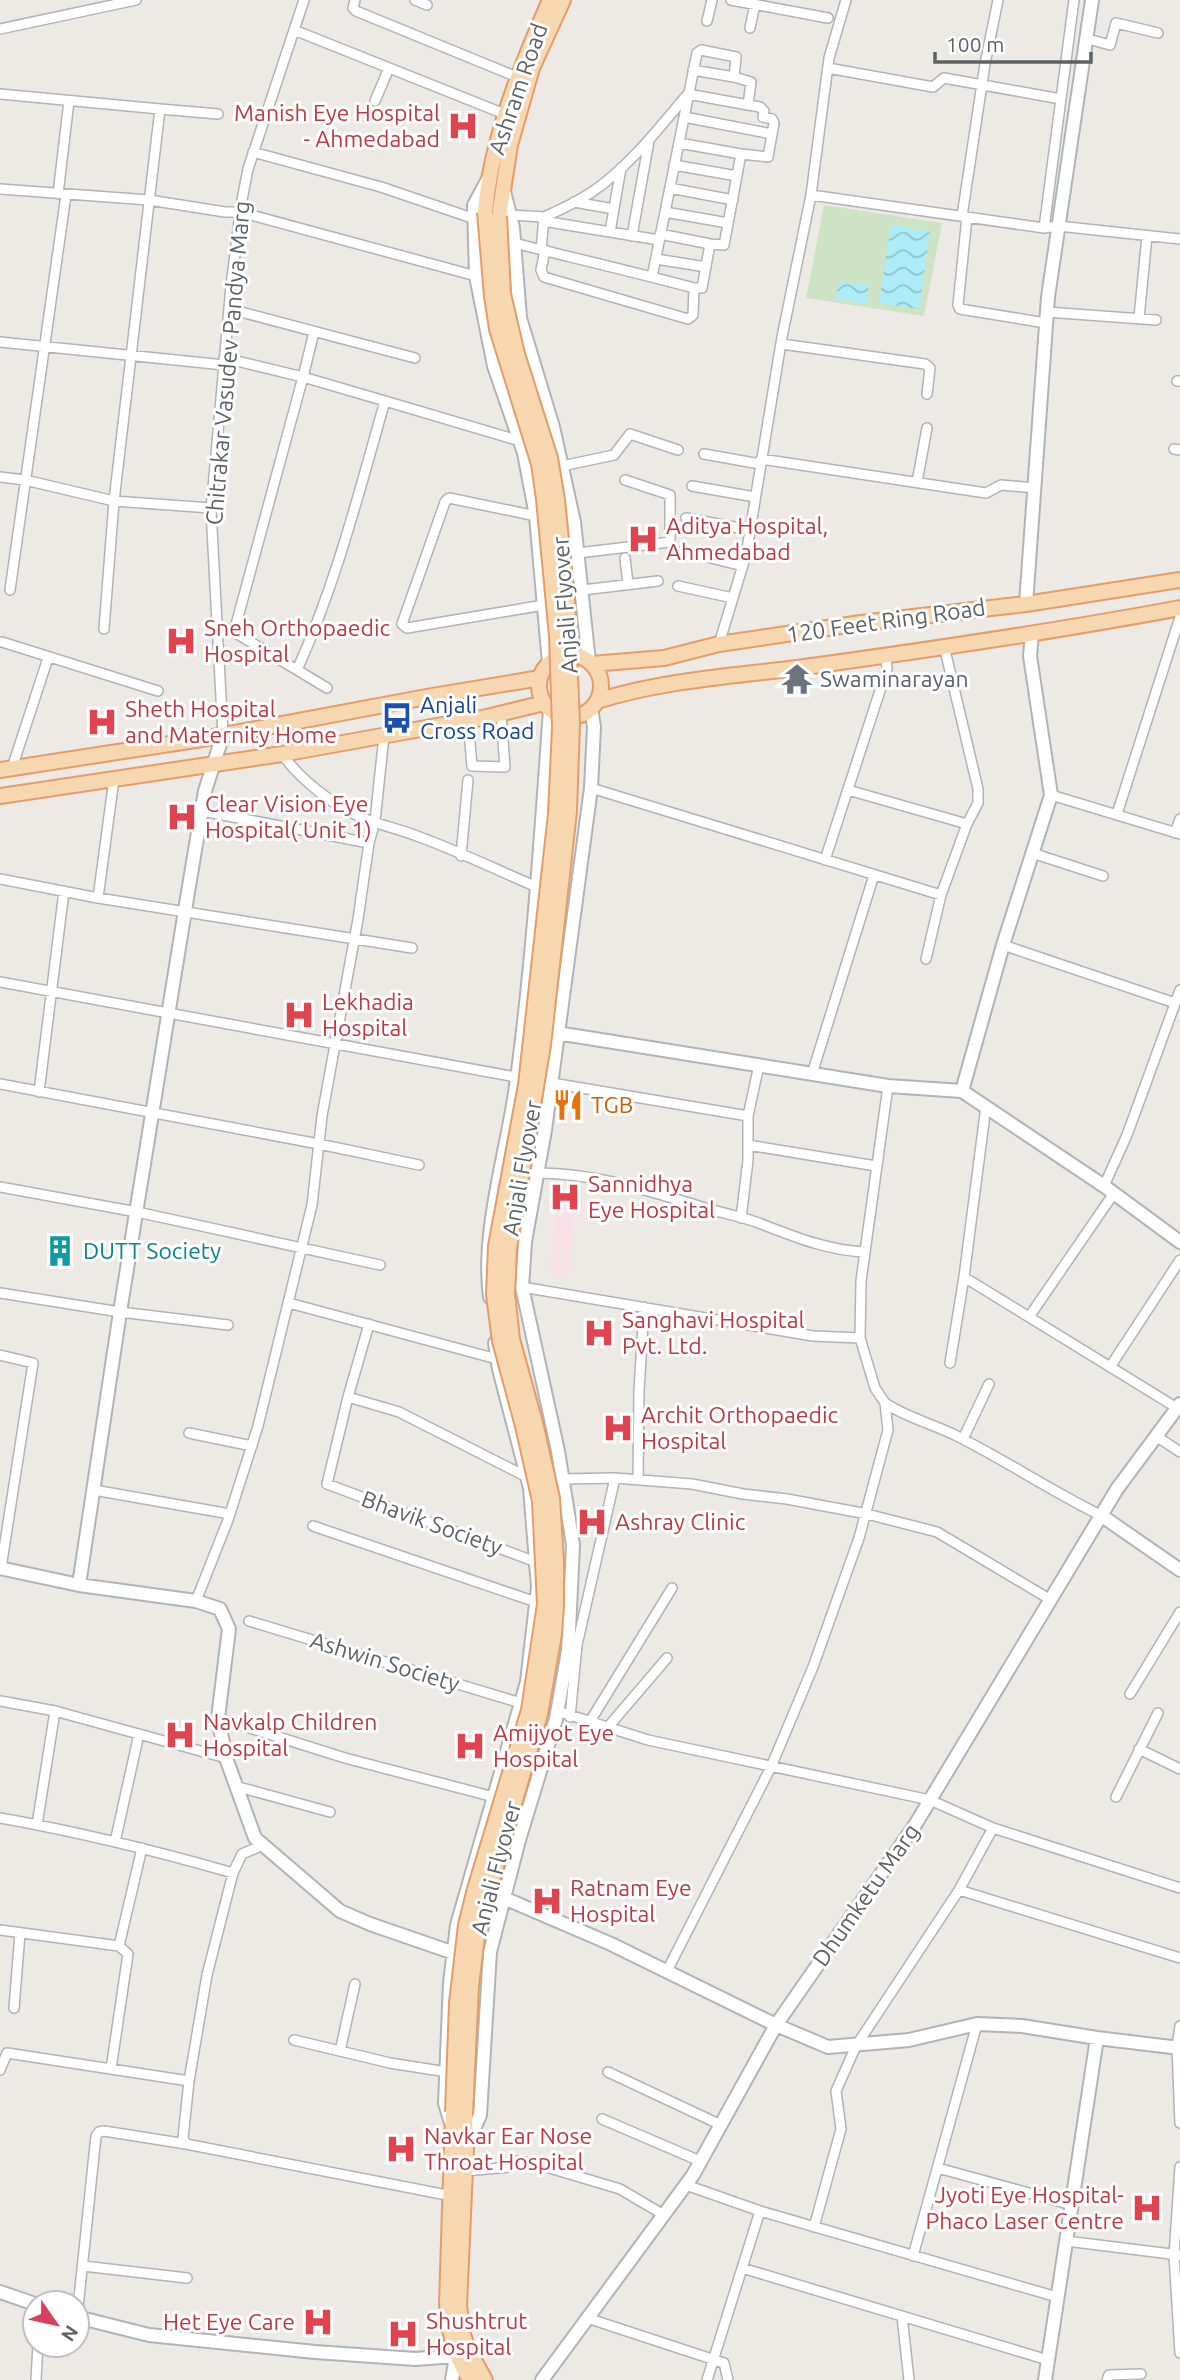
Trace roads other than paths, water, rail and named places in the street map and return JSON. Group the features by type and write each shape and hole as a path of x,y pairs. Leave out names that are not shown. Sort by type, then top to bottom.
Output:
{"main road":[{"name":"Ashram Road","path":"488,178 517,78 550,0"},
{"name":"Ashram Road","path":"502,184 532,68 563,0"},
{"name":"Anjali Flyover","path":"466,2147 457,2118 457,2003 466,1925 529,1710 545,1604 540,1501 500,1341 494,1294 496,1246 526,1085 556,814 560,727 557,636 539,464 497,329 492,296 492,215 488,178"},
{"name":"Anjali Flyover","path":"492,215 502,184"},
{"name":"120 Feet Ring Road","path":"590,663 664,658 719,644 861,623 1026,604 1180,580"},
{"name":"120 Feet Ring Road","path":"594,705 623,693 667,684 886,656 1180,608"},
{"path":"572,655 590,663 601,682 594,705 584,714 566,717 547,706 541,695 540,678 549,664 560,657 572,655"},
{"path":"6,769 110,755 540,678"},
{"path":"0,796 282,754 547,706"},
{"path":"457,2118 447,2305 449,2330 482,2379"},
{"path":"462,2352 459,2305 466,2147"}],"street":[{"path":"0,29 136,0"},
{"name":"Chitrakar Vasudev Pandya Marg","path":"223,735 211,508 240,212 253,152 304,0"},
{"path":"355,0 353,8 356,11 517,78"},
{"path":"415,0 427,5"},
{"path":"707,21 712,0"},
{"path":"731,0 828,18"},
{"path":"719,644 743,566 810,195 828,68 846,0"},
{"path":"998,0 982,84 964,216 958,305 960,309 1046,318 1156,320"},
{"path":"1044,228 1074,0"},
{"path":"1026,604 1046,318 1092,0"},
{"path":"750,28 755,4"},
{"path":"1087,39 1110,45 1116,23 1158,33"},
{"path":"294,30 507,115"},
{"path":"652,277 697,53 701,50 737,58 734,77"},
{"path":"375,101 388,68"},
{"path":"828,68 933,87 944,78 1061,99"},
{"path":"693,70 751,81 748,105"},
{"path":"0,94 218,114"},
{"path":"679,143 768,157 774,121 763,117 764,111 760,107 688,94"},
{"path":"543,219 593,191 621,168 688,94"},
{"path":"10,590 44,345 62,194 69,101"},
{"path":"104,629 114,501 160,109"},
{"path":"684,117 772,134"},
{"path":"632,236 649,139"},
{"path":"253,152 492,215 543,219 632,236 724,245 741,154"},
{"path":"674,165 737,176"},
{"path":"610,232 621,168"},
{"path":"670,188 733,200"},
{"path":"0,189 149,200 240,212 476,276"},
{"path":"810,195 1044,228 1058,226 1180,239"},
{"path":"574,202 614,209"},
{"path":"665,212 728,223"},
{"path":"492,215 514,243 520,318 553,427 574,522 590,663"},
{"path":"492,215 476,276 494,366 520,441 536,516 549,664"},
{"path":"543,219 541,271 544,277 688,319 693,315 694,288"},
{"path":"1139,318 1147,236"},
{"path":"514,243 694,288 702,288 710,244"},
{"path":"656,258 706,267"},
{"path":"241,312 415,359"},
{"path":"234,632 314,332"},
{"path":"0,342 224,361 303,377 520,441"},
{"path":"782,344 925,364 930,368 927,394"},
{"path":"297,670 315,631 336,570 385,401"},
{"path":"917,482 927,428"},
{"path":"562,466 614,455 630,434 678,450"},
{"path":"704,454 986,493 1001,485 1035,488"},
{"path":"0,477 25,480 114,501 211,508"},
{"path":"578,553 670,541 670,495 625,480"},
{"path":"692,486 755,497"},
{"path":"536,516 449,498 445,502 402,624 407,628 544,605"},
{"path":"686,518 750,530"},
{"path":"683,551 743,566"},
{"path":"625,558 628,584"},
{"path":"583,590 658,581"},
{"path":"678,586 733,598"},
{"path":"1117,814 1180,617"},
{"path":"216,624 327,688"},
{"path":"962,1091 1003,945 1051,795 1030,656 1032,634"},
{"path":"2,642 158,691"},
{"path":"926,959 941,895 967,824 978,803 978,789 944,646"},
{"path":"825,860 887,669 886,656"},
{"path":"6,769 48,658"},
{"path":"466,2147 480,2115 490,1952 556,1712 568,1651 573,1545 522,1287 525,1242 551,1083 591,788 594,705"},
{"path":"457,2118 445,2103 450,1983 457,1925 527,1682 538,1587 527,1477 497,1359 487,1258 517,1077 537,887 547,706"},
{"path":"468,720 472,765 505,767 501,715"},
{"path":"79,1585 120,1312 205,790 223,735"},
{"path":"196,1601 230,1514 251,1446 312,1205 335,1043 375,821 384,736"},
{"path":"282,754 293,769 342,807 362,818 419,836 537,887"},
{"path":"98,898 114,779"},
{"path":"461,856 468,780"},
{"path":"591,788 941,895"},
{"path":"848,790 967,824"},
{"path":"1051,795 1178,833 1180,819"},
{"path":"202,811 369,843"},
{"path":"1032,853 1103,876"},
{"path":"812,1074 874,875"},
{"path":"0,879 98,898 412,948"},
{"path":"39,1091 64,891"},
{"path":"1003,945 1175,1003"},
{"path":"0,982 410,1059 748,1116"},
{"path":"1029,1317 1109,1189 1180,989"},
{"path":"557,1033 888,1086 962,1091 1109,1189 1180,1242"},
{"path":"741,1218 748,1116 759,1065"},
{"path":"0,1084 419,1165"},
{"path":"888,1086 861,1281 860,1338 875,1388 885,1403 899,1413 923,1420 963,1439 1102,1516 1179,1567"},
{"path":"950,1363 986,1107"},
{"path":"748,1145 876,1166"},
{"path":"537,1173 577,1177 659,1192 794,1238 839,1251 864,1252"},
{"path":"0,1187 138,1212 380,1265"},
{"path":"1110,1367 1180,1260"},
{"path":"964,1277 1178,1406"},
{"path":"522,1287 813,1336 860,1338"},
{"path":"0,1293 120,1312 228,1325"},
{"path":"289,1303 497,1359"},
{"path":"638,1479 644,1307"},
{"path":"369,1324 348,1397 399,1412 527,1477 615,1478 692,1484 867,1514 937,1532 1051,1600"},
{"path":"0,1355 33,1363 0,1568 79,1585 196,1601 220,1609 229,1629 218,1718 226,1758 256,1838 340,1911 454,1953"},
{"path":"963,1439 989,1384"},
{"name":"Bhavik Society","path":"348,1397 327,1485 536,1562"},
{"path":"667,1971 771,1768 813,1667 867,1514 888,1430 885,1403"},
{"name":"Dhumketu Marg","path":"542,2380 686,2185 776,2025 930,1800 1117,1489 1178,1406"},
{"path":"189,1433 251,1446"},
{"path":"1156,1436 1180,1452"},
{"path":"570,1717 577,1644 615,1478"},
{"path":"94,1490 230,1514"},
{"path":"313,1526 536,1602"},
{"path":"589,1723 672,1588"},
{"path":"1130,1694 1180,1612"},
{"name":"Ashwin Society","path":"249,1621 521,1703"},
{"path":"608,1727 667,1658"},
{"path":"0,1701 55,1711 226,1758"},
{"path":"521,1703 648,1740 930,1800 993,1828 1180,1888"},
{"path":"37,1825 55,1711"},
{"path":"1116,1797 1158,1713"},
{"path":"218,1718 345,1758 494,1797"},
{"path":"115,1842 139,1734"},
{"path":"1139,1749 1180,1769"},
{"path":"236,1786 330,1812"},
{"path":"0,1818 142,1848 233,1873"},
{"path":"814,2227 841,2129 836,2091 856,2046 959,1890 993,1828"},
{"path":"186,2144 183,2138 189,2081 207,1975 233,1873 242,1854 263,1845"},
{"path":"119,1946 142,1848"},
{"path":"959,1890 1180,1958"},
{"path":"504,1898 611,1944 776,2025 828,2047 909,2040 977,2024 1022,2026 1178,2047"},
{"path":"0,1930 119,1946 128,1954 111,2069"},
{"path":"14,2008 20,1933"},
{"path":"340,2050 355,1984"},
{"path":"913,2256 977,2024"},
{"path":"1180,2026 1180,2123"},
{"path":"1045,2380 1097,2038"},
{"path":"294,2040 390,2063 447,2072"},
{"path":"0,2070 4,2053 189,2081"},
{"path":"608,2072 721,2125"},
{"path":"602,2119 700,2161"},
{"path":"80,2289 96,2136 99,2132 122,2133 186,2144 452,2196"},
{"path":"465,2171 511,2167 517,2161 536,2164 620,2189 664,2215"},
{"path":"1180,2167 1177,2255 1180,2353"},
{"path":"937,2168 1072,2205"},
{"path":"686,2185 760,2211 1057,2297"},
{"path":"707,2380 760,2211"},
{"path":"1066,2241 1177,2255"},
{"path":"83,2266 187,2278"},
{"path":"742,2268 1048,2360"},
{"path":"0,2292 21,2299"},
{"path":"902,2316 909,2380"},
{"path":"587,2318 723,2362 728,2380"},
{"path":"91,2320 149,2335 314,2352 415,2359 462,2352 452,2380"},
{"path":"36,2380 37,2359"},
{"path":"1107,2380 1109,2375 1141,2374"}],"water":[{"path":"891,225 930,231 919,309 879,303"},
{"path":"839,281 869,285 866,304 836,299"}],"place":[{"name":"Manish Eye Hospital - Ahmedabad","path":"463,126"},
{"name":"Aditya Hospital, Ahmedabad","path":"643,539"},
{"name":"Sneh Orthopaedic Hospital","path":"181,641"},
{"name":"Swaminarayan","path":"797,679"},
{"name":"Anjali Cross Road","path":"397,718"},
{"name":"Sheth Hospital and Maternity Home","path":"102,722"},
{"name":"Clear Vision Eye Hospital( Unit 1)","path":"182,817"},
{"name":"Lekhadia Hospital","path":"299,1015"},
{"name":"TGB","path":"568,1105"},
{"name":"Sannidhya Eye Hospital","path":"565,1197"},
{"name":"DUTT Society","path":"60,1251"},
{"name":"Sanghavi Hospital Pvt. Ltd.","path":"599,1333"},
{"name":"Archit Orthopaedic Hospital","path":"618,1428"},
{"name":"Ashray Clinic","path":"592,1522"},
{"name":"Navkalp Children Hospital","path":"180,1735"},
{"name":"Amijyot Eye Hospital","path":"470,1746"},
{"name":"Ratnam Eye Hospital","path":"547,1901"},
{"name":"Navkar Ear Nose Throat Hospital","path":"401,2149"},
{"name":"Jyoti Eye Hospital- Phaco Laser Centre","path":"1147,2208"},
{"name":"Het Eye Care","path":"318,2322"},
{"name":"Shushtrut Hospital","path":"403,2334"}]}
